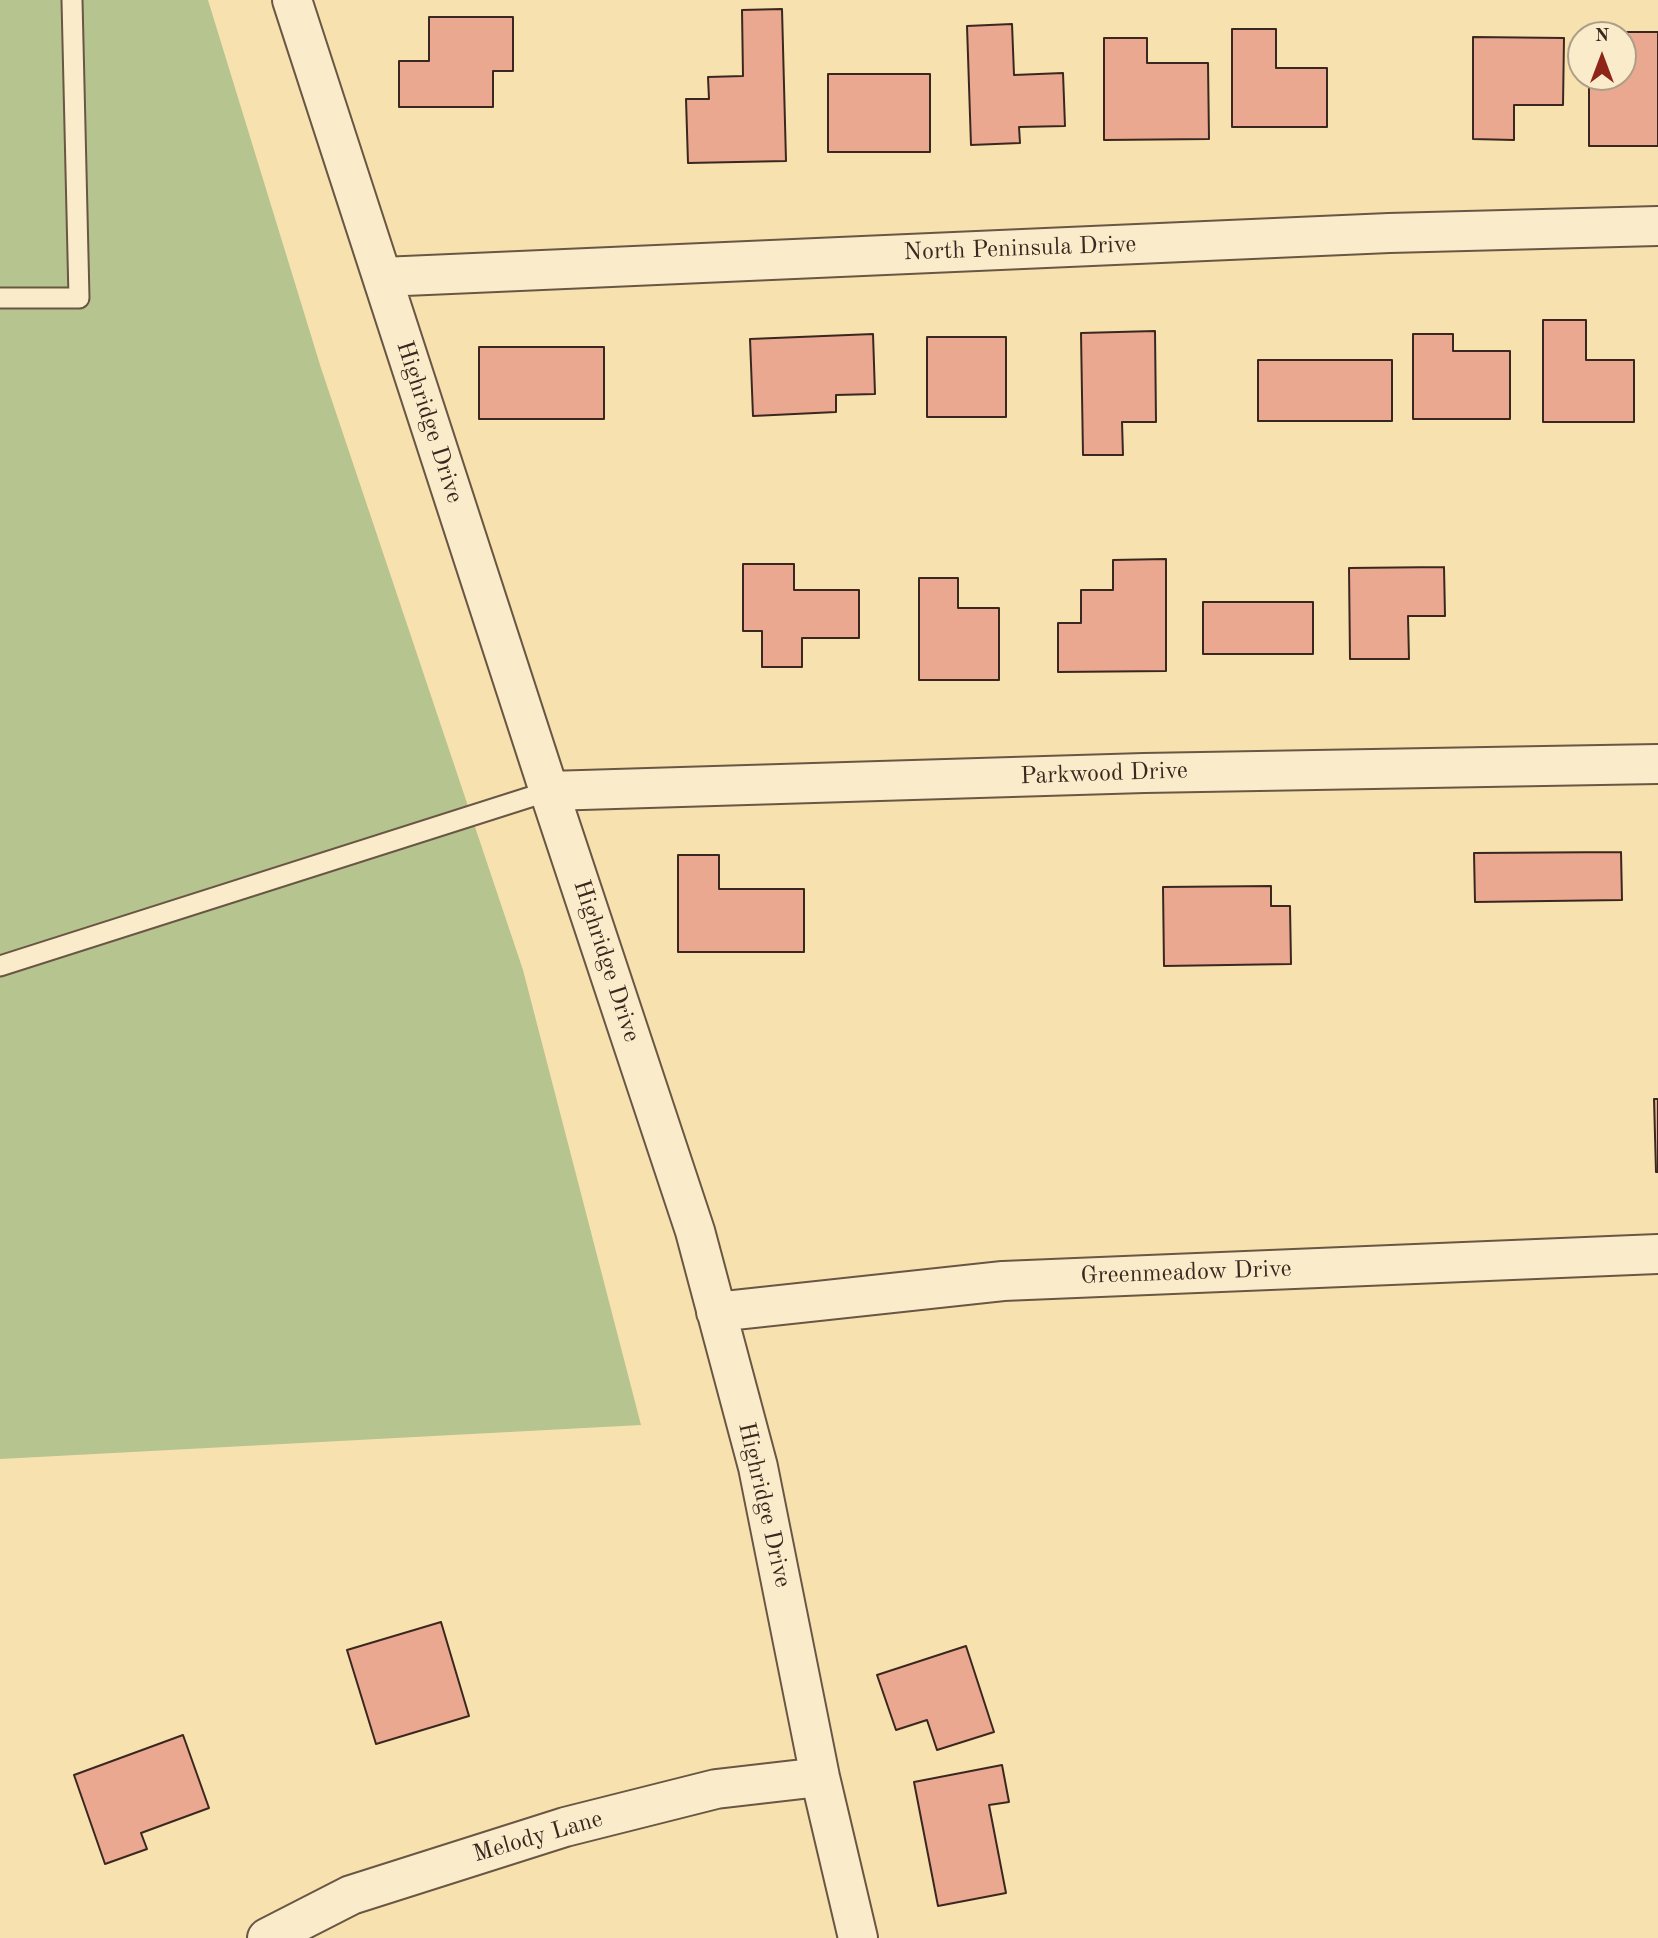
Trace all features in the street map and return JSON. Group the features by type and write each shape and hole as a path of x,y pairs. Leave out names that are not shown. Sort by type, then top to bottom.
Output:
{"street":[{"name":"Highridge Drive","path":"292,0 695,1231 758,1467 820,1777 858,1938"},
{"name":"North Peninsula Drive","path":"382,277 1389,233 1658,226"},
{"name":"Parkwood Drive","path":"549,791 1144,773 1658,764"},
{"name":"Greenmeadow Drive","path":"716,1312 1003,1281 1658,1254"},
{"name":"Melody Lane","path":"267,1938 351,1895 565,1826 716,1789 820,1777"}],"lane":[{"path":"0,298 79,298 72,0"},
{"path":"0,966 549,791"}],"green space":[{"path":"0,0 208,0 321,368 523,970 641,1425 0,1459"}],"building":[{"path":"782,9 786,161 688,163 686,99 709,99 708,77 743,76 742,10"},
{"path":"429,17 513,17 513,71 493,71 493,107 399,107 399,61 429,61"},
{"path":"1012,24 1014,75 1063,73 1065,126 1019,127 1020,143 971,145 967,26"},
{"path":"1232,29 1276,29 1276,68 1327,68 1327,127 1232,127"},
{"path":"1637,32 1658,32 1658,146 1589,146 1589,91 1637,91"},
{"path":"1473,37 1564,38 1563,105 1514,105 1514,140 1473,139"},
{"path":"1104,38 1147,38 1147,63 1208,63 1209,139 1104,140"},
{"path":"828,74 930,74 930,152 828,152"},
{"path":"1543,320 1586,320 1586,360 1634,360 1634,422 1543,422"},
{"path":"1155,331 1156,422 1122,422 1123,455 1083,455 1081,333"},
{"path":"873,334 875,394 836,395 836,412 753,416 750,339"},
{"path":"1413,334 1453,334 1453,351 1510,351 1510,419 1413,419"},
{"path":"927,337 1006,337 1006,417 927,417"},
{"path":"479,347 604,347 604,419 479,419"},
{"path":"1258,360 1392,360 1392,421 1258,421"},
{"path":"1166,559 1166,671 1058,672 1058,623 1081,623 1081,590 1113,590 1113,560"},
{"path":"743,564 794,564 794,590 859,590 859,638 802,638 802,667 762,667 762,631 743,631"},
{"path":"1444,567 1445,616 1408,616 1409,659 1350,659 1349,568"},
{"path":"919,578 958,578 958,608 999,608 999,680 919,680"},
{"path":"1203,602 1313,602 1313,654 1203,654"},
{"path":"1621,852 1622,900 1475,902 1474,853"},
{"path":"678,855 719,855 719,889 804,889 804,952 678,952"},
{"path":"1271,886 1271,906 1290,906 1291,964 1164,966 1163,887"},
{"path":"1654,1099 1658,1099 1658,1172 1656,1172"},
{"path":"441,1622 469,1716 376,1744 347,1650"},
{"path":"966,1646 994,1732 937,1750 927,1720 896,1730 877,1675"},
{"path":"183,1735 209,1808 141,1833 147,1849 105,1864 74,1775"},
{"path":"1002,1765 1009,1802 989,1805 1006,1893 938,1906 914,1782"}]}
